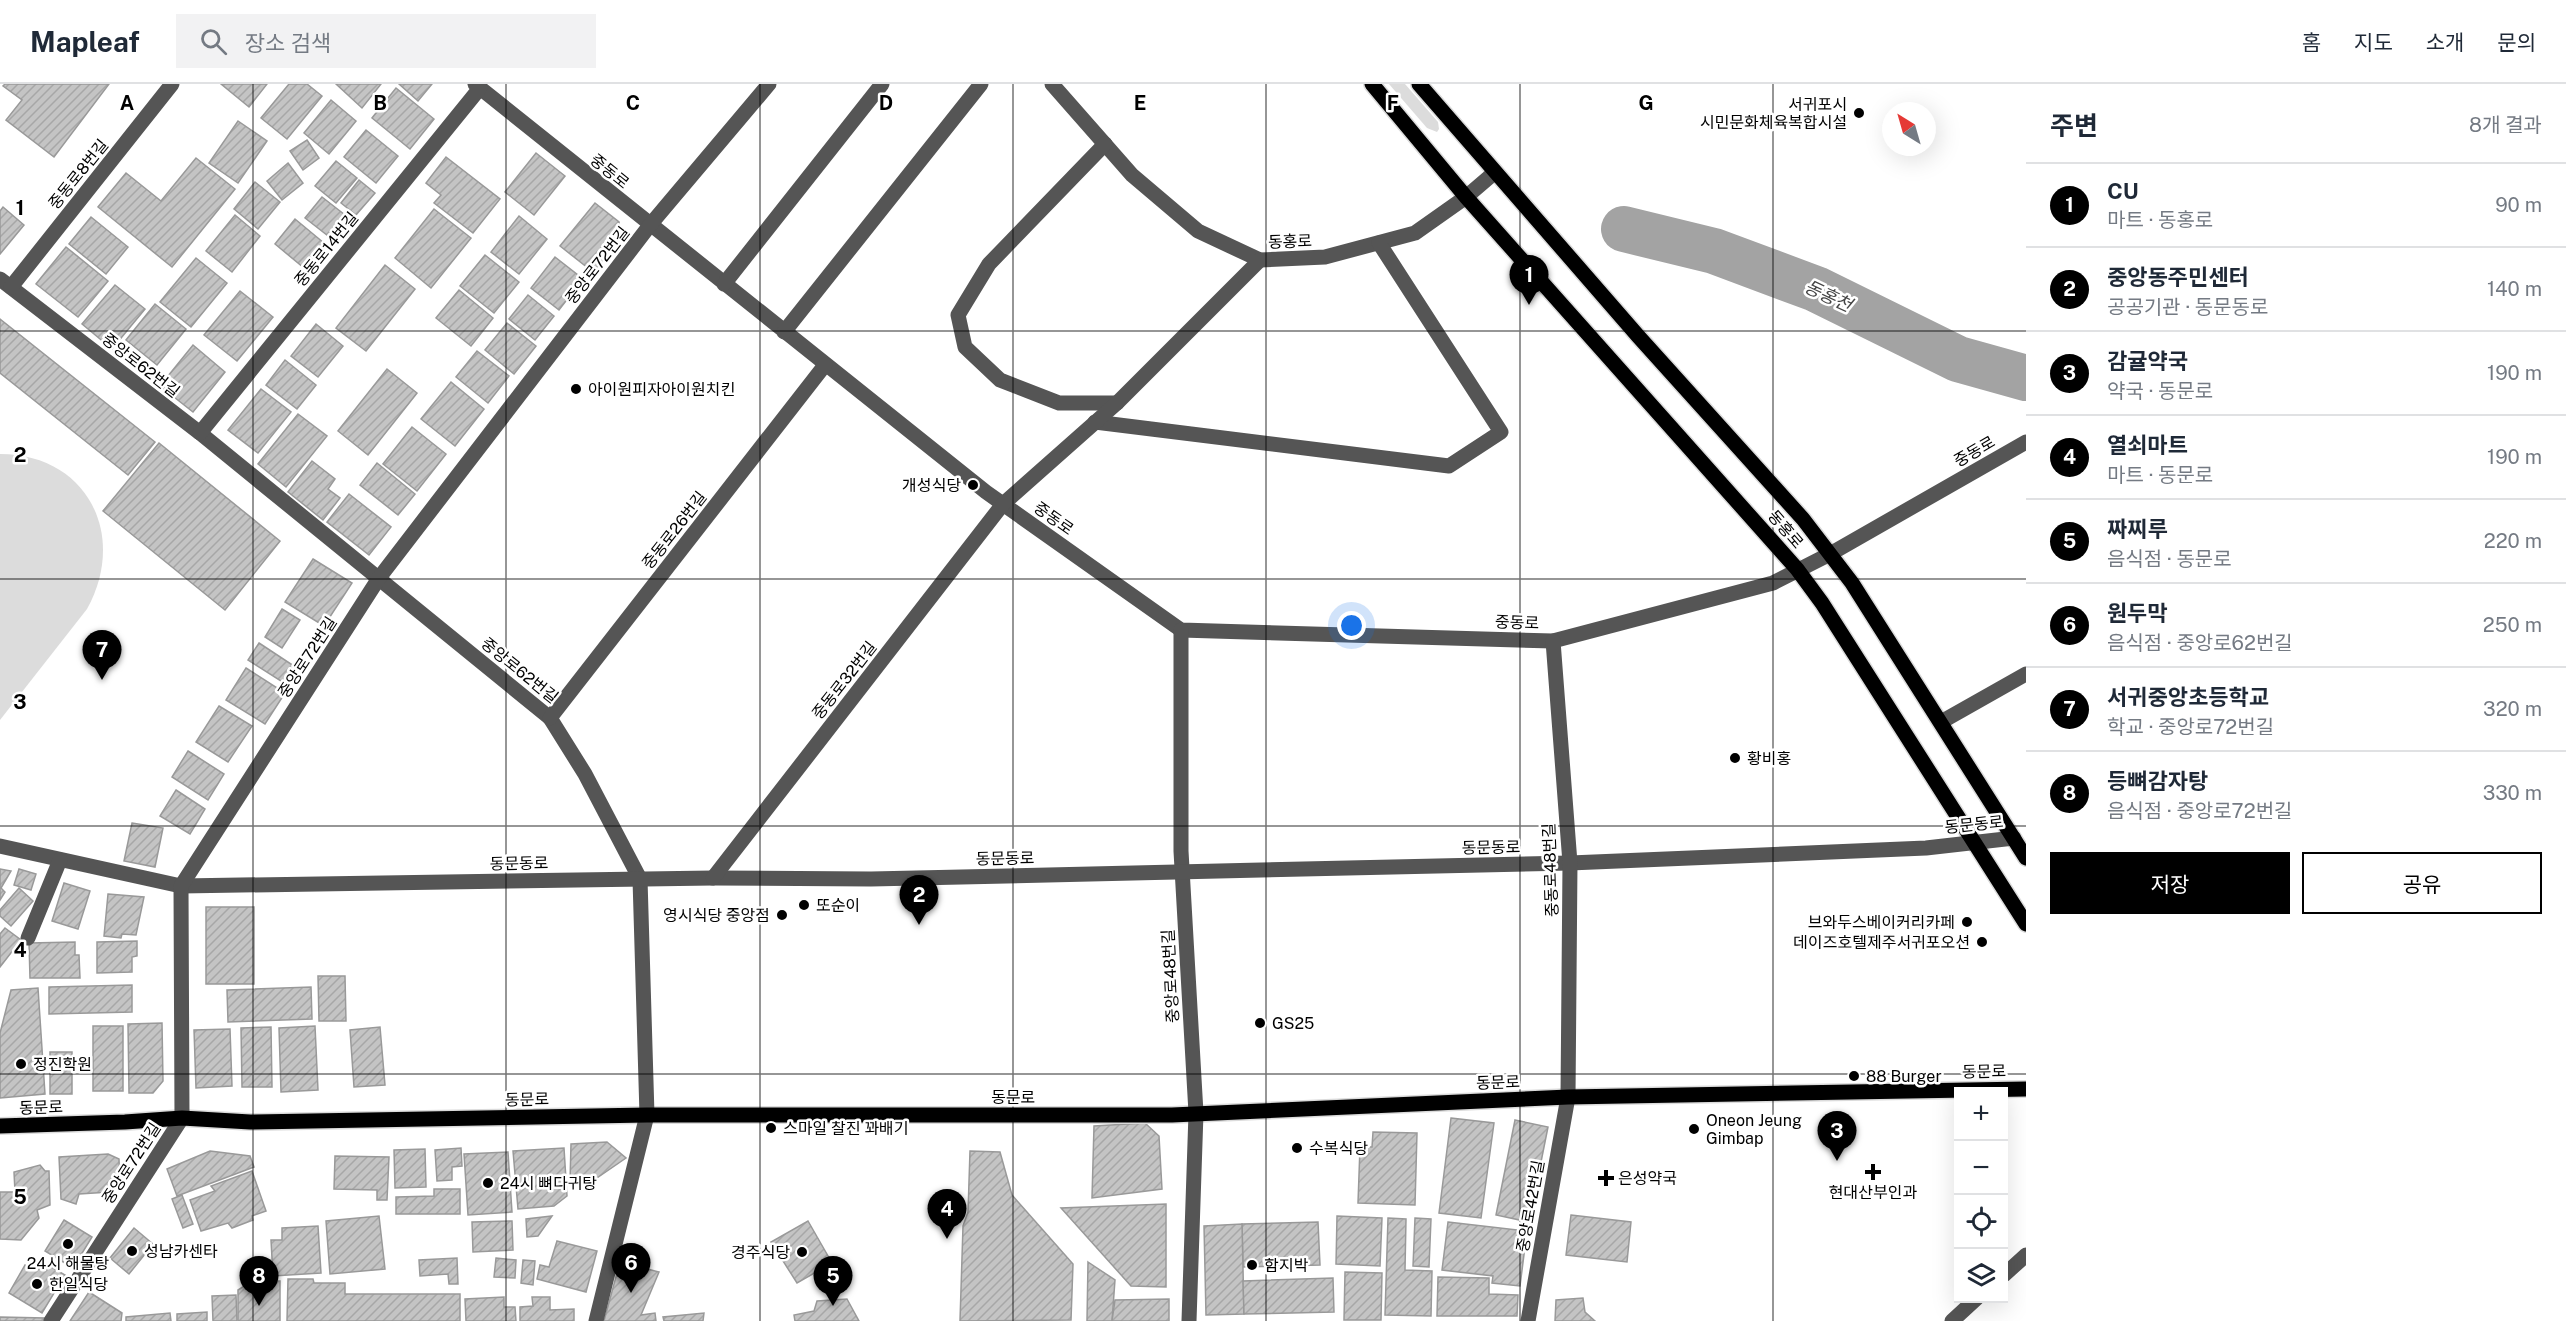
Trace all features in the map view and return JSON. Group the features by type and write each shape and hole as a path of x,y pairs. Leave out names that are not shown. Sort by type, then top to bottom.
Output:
{"main road":[{"name":"동홍로","path":"1372,84 1467,197 1797,569 1822,603 2026,924"},
{"name":"동홍로","path":"1419,84 1494,173 1728,434 1830,554 1852,583 2026,858"},
{"name":"동문로","path":"0,1126 182,1118 249,1122 647,1115 1196,1113 1568,1097 2026,1089"}],"street":[{"name":"중동로8번길","path":"5,283 172,84"},
{"name":"중앙로72번길","path":"51,1321 182,1118 181,886 379,578 650,225 768,84"},
{"path":"724,284 882,84"},
{"path":"784,332 981,84"},
{"name":"동홍로","path":"1052,84 1132,175 1198,231 1260,260 1324,257 1415,233 1467,197 1494,173"},
{"name":"중동로","path":"477,86 825,365 1003,504 1181,630 1553,641 1773,583 1830,554 2026,442"},
{"name":"중동로14번길","path":"200,433 477,86"},
{"path":"1105,144 989,264 958,315 965,346 1000,380 1059,403 1117,404"},
{"path":"1095,423 1449,466 1501,432 1378,243"},
{"name":"중동로","path":"1003,504 1117,404 1260,260"},
{"name":"중앙로62번길","path":"5,283 200,433 550,718 585,774 640,879 647,1115 596,1321"},
{"name":"중동로26번길","path":"550,718 825,365"},
{"name":"중동로32번길","path":"713,878 1003,504"},
{"name":"중앙로48번길","path":"1181,630 1183,873 1196,1113 1190,1321"},
{"name":"중동로48번길","path":"1553,641 1570,863 1568,1097"},
{"path":"1941,722 2026,674"},
{"name":"동문동로","path":"0,846 181,886 713,878 871,879 1570,863 1974,844 2014,838"},
{"path":"28,938 60,860"},
{"name":"중앙로42번길","path":"1528,1321 1568,1097"},
{"path":"2008,1271 2026,1255"},
{"path":"1952,1321 1972,1303"}],"shaded area":[{"path":"1389,84 1405,84 1438,122 1437,132 1427,128"},
{"path":"0,454 30,458 56,468 77,484 92,504 100,527 103,554 99,581 87,609 0,720"}],"building":[{"path":"5,84 109,84 54,157 6,120 22,100 3,86"},
{"path":"221,84 267,84 249,107"},
{"path":"289,84 307,84 322,96 287,139 261,118"},
{"path":"336,84 381,84 362,108"},
{"path":"399,84 432,84 418,101"},
{"path":"396,88 434,119 410,149 372,118"},
{"path":"331,100 356,121 329,154 304,133"},
{"path":"238,121 267,141 238,183 209,163"},
{"path":"366,130 398,156 376,183 344,157"},
{"path":"307,140 319,158 303,170 290,151"},
{"path":"536,153 565,176 534,215 505,192"},
{"path":"446,157 500,199 473,233 434,203 441,195 426,183"},
{"path":"196,158 235,189 172,267 98,207 126,173 161,201"},
{"path":"336,161 357,178 336,203 315,186"},
{"path":"288,163 303,183 282,200 267,181"},
{"path":"359,180 375,193 356,215 341,203"},
{"path":"255,182 280,202 258,229 234,209"},
{"path":"322,197 349,218 332,239 305,218"},
{"path":"595,203 619,222 621,237 593,272 560,246"},
{"path":"3,207 24,225 0,254 0,211"},
{"path":"434,209 471,238 431,288 395,258"},
{"path":"235,215 260,236 232,272 206,251"},
{"path":"519,216 547,239 519,274 491,252"},
{"path":"91,217 128,247 106,274 69,244"},
{"path":"295,219 324,243 304,268 275,244"},
{"path":"66,247 108,281 78,317 36,284"},
{"path":"485,255 519,282 494,313 460,286"},
{"path":"555,257 583,279 559,310 531,288"},
{"path":"196,258 227,283 191,327 160,302"},
{"path":"385,265 415,289 366,351 336,328"},
{"path":"115,285 145,309 112,349 82,324"},
{"path":"459,290 493,318 471,346 436,318"},
{"path":"240,291 273,317 237,361 204,335"},
{"path":"528,295 554,316 535,340 509,319"},
{"path":"155,304 186,329 157,365 126,340"},
{"path":"0,319 155,442 128,475 0,373"},
{"path":"507,323 536,346 514,374 485,350"},
{"path":"316,324 343,346 318,377 291,356"},
{"path":"193,345 225,372 193,412 160,386"},
{"path":"477,351 509,376 488,403 456,377"},
{"path":"285,360 316,385 297,409 266,385"},
{"path":"387,369 417,393 368,455 338,431"},
{"path":"451,382 484,409 455,446 421,419"},
{"path":"261,389 291,412 258,453 228,430"},
{"path":"298,414 327,436 286,487 258,464"},
{"path":"412,427 446,454 417,491 383,464"},
{"path":"159,443 280,541 225,610 103,511"},
{"path":"312,461 335,479 328,489 340,498 323,520 288,492"},
{"path":"377,463 415,494 398,515 360,485"},
{"path":"349,494 391,527 369,555 327,522"},
{"path":"313,559 352,583 324,626 285,602"},
{"path":"282,609 300,620 282,648 265,637"},
{"path":"259,643 294,666 284,683 248,660"},
{"path":"246,668 285,693 265,724 226,700"},
{"path":"219,706 252,726 228,762 196,742"},
{"path":"188,751 224,774 208,800 172,777"},
{"path":"176,790 205,809 190,834 160,816"},
{"path":"132,823 163,828 155,867 124,861"},
{"path":"0,869 11,871 1,888 5,892 0,900"},
{"path":"19,869 36,874 31,890 14,885"},
{"path":"64,883 90,891 78,929 52,921"},
{"path":"19,888 33,901 11,926 0,916 0,910"},
{"path":"108,894 144,897 136,935 122,934 121,938 104,936"},
{"path":"206,907 254,907 254,984 206,984"},
{"path":"5,928 21,940 0,967 0,934"},
{"path":"137,941 137,956 132,957 132,972 97,973 97,942"},
{"path":"75,942 75,955 79,955 80,978 30,978 29,943"},
{"path":"318,976 345,976 346,1021 319,1021"},
{"path":"132,985 132,1012 49,1014 49,987"},
{"path":"311,987 312,1019 228,1022 227,990"},
{"name":"정진학원","path":"38,988 45,1094 0,1098 0,1033 11,990"},
{"path":"162,1023 163,1081 153,1093 129,1093 128,1024"},
{"path":"93,1026 123,1026 123,1091 93,1091"},
{"path":"315,1026 318,1090 281,1092 279,1028"},
{"path":"271,1027 272,1087 242,1087 241,1028"},
{"path":"380,1027 385,1085 354,1087 350,1030"},
{"path":"230,1029 232,1086 196,1088 194,1030"},
{"path":"50,1052 72,1052 72,1094 50,1094"},
{"path":"1451,1118 1494,1123 1481,1218 1439,1213"},
{"path":"1515,1120 1548,1127 1529,1222 1496,1215"},
{"path":"1145,1123 1159,1136 1162,1189 1092,1198 1094,1126"},
{"path":"1373,1132 1417,1133 1415,1205 1358,1203 1360,1147 1372,1147"},
{"path":"607,1142 626,1158 591,1182 570,1182 571,1144"},
{"path":"461,1148 462,1166 452,1167 452,1180 437,1181 435,1150"},
{"path":"564,1148 567,1196 554,1206 518,1209 513,1151"},
{"path":"425,1149 426,1187 395,1188 394,1150"},
{"path":"210,1151 250,1156 254,1167 177,1196 167,1169"},
{"path":"970,1151 1000,1152 1012,1195 1073,1264 1071,1320 960,1321 963,1226 968,1212"},
{"name":"24시 뼈다귀탕","path":"508,1152 512,1212 468,1215 464,1154"},
{"path":"108,1154 119,1159 120,1187 110,1192 79,1194 76,1204 61,1199 59,1157"},
{"path":"335,1156 389,1157 387,1200 377,1200 377,1190 334,1189"},
{"path":"40,1165 45,1171 49,1171 50,1205 37,1210 39,1218 21,1240 0,1239 0,1192 15,1192 14,1172"},
{"path":"252,1171 266,1211 252,1216 253,1220 232,1228 228,1223 201,1231 190,1200 215,1191 211,1186"},
{"path":"434,1189 460,1189 460,1214 396,1214 396,1197 434,1196"},
{"path":"182,1195 193,1224 183,1228 172,1199"},
{"path":"1166,1204 1166,1287 1131,1286 1061,1208"},
{"path":"1571,1215 1631,1222 1627,1262 1566,1255"},
{"path":"379,1216 385,1269 330,1274 326,1221"},
{"path":"552,1216 538,1236 527,1237 526,1219"},
{"path":"1337,1216 1382,1218 1380,1266 1336,1264"},
{"path":"1388,1218 1406,1219 1405,1270 1432,1271 1431,1316 1385,1315"},
{"path":"1415,1218 1431,1219 1429,1267 1413,1266"},
{"name":"24시 해물탕","path":"64,1220 92,1237 73,1268 45,1251"},
{"path":"512,1221 513,1250 473,1252 472,1222"},
{"name":"경주식당","path":"808,1221 832,1263 797,1283 771,1242"},
{"path":"1318,1222 1320,1265 1243,1267 1242,1224"},
{"path":"1448,1222 1527,1231 1520,1286 1492,1283 1493,1276 1442,1270"},
{"path":"1242,1224 1244,1314 1206,1315 1204,1226"},
{"path":"318,1226 321,1273 273,1276 271,1240 282,1240 282,1228"},
{"name":"성남카센타","path":"134,1228 153,1244 129,1274 110,1258"},
{"path":"557,1241 597,1251 586,1292 537,1279 540,1265 549,1267"},
{"path":"457,1258 458,1284 449,1284 448,1274 420,1276 419,1260"},
{"path":"496,1258 516,1260 515,1278 494,1277"},
{"name":"한일식당","path":"39,1260 65,1275 42,1313 9,1293 25,1265 33,1270"},
{"path":"523,1260 535,1261 533,1285 521,1283"},
{"path":"620,1262 659,1272 641,1315 655,1313 656,1321 604,1321"},
{"path":"1088,1262 1115,1280 1112,1321 1087,1321"},
{"path":"1345,1272 1382,1273 1381,1320 1344,1320"},
{"path":"1438,1277 1489,1278 1489,1294 1518,1295 1517,1316 1437,1316"},
{"path":"1333,1278 1334,1312 1244,1314 1243,1281"},
{"path":"288,1279 313,1279 314,1283 345,1283 345,1294 460,1294 460,1321 287,1321"},
{"path":"252,1281 280,1281 280,1321 238,1321 238,1290"},
{"path":"89,1292 122,1313 121,1321 70,1321"},
{"path":"236,1295 237,1321 213,1321 212,1296"},
{"path":"504,1297 504,1307 515,1307 516,1321 466,1321 465,1299"},
{"path":"532,1297 550,1297 550,1310 574,1309 574,1321 520,1321 520,1307 533,1306"},
{"path":"1583,1298 1585,1312 1595,1321 1555,1321 1556,1300"},
{"path":"847,1299 859,1321 795,1321 794,1315 814,1311 817,1301"},
{"path":"1169,1299 1169,1321 1112,1321 1115,1300"},
{"path":"207,1312 207,1321 177,1321 177,1314"},
{"path":"170,1313 171,1321 126,1321 126,1317"},
{"path":"704,1313 703,1321 664,1321 663,1317"},
{"path":"0,1317 45,1318 43,1321 0,1321"}],"waterway":[{"name":"동홍천","path":"1624,229 1714,251 1816,289 1958,359 2026,378"}],"place":[{"name":"서귀포시 시민문화체육복합시설","path":"1859,113"},
{"name":"CU","path":"1529,305"},
{"name":"아이원피자아이원치킨","path":"576,389"},
{"name":"개성식당","path":"973,485"},
{"name":"서귀중앙초등학교","path":"102,680"},
{"name":"황비홍","path":"1735,758"},
{"name":"또순이","path":"804,905"},
{"name":"영시식당 중앙점","path":"782,915"},
{"name":"브와두스베이커리카페","path":"1967,922"},
{"name":"중앙동주민센터","path":"919,925"},
{"name":"데이즈호텔제주서귀포오션","path":"1982,942"},
{"name":"GS25","path":"1260,1023"},
{"name":"정진학원","path":"21,1064"},
{"name":"88 Burger","path":"1854,1076"},
{"name":"스마일 찰진 꽈배기","path":"771,1128"},
{"name":"Oneon Jeung Gimbap","path":"1694,1129"},
{"name":"수복식당","path":"1297,1148"},
{"name":"감귤약국","path":"1837,1161"},
{"name":"현대산부인과","path":"1873,1172"},
{"name":"은성약국","path":"1606,1178"},
{"name":"24시 뼈다귀탕","path":"488,1183"},
{"name":"열쇠마트","path":"947,1239"},
{"name":"24시 해물탕","path":"68,1244"},
{"name":"성남카센타","path":"132,1251"},
{"name":"경주식당","path":"802,1252"},
{"name":"함지박","path":"1252,1265"},
{"name":"한일식당","path":"37,1284"},
{"name":"원두막","path":"631,1293"},
{"name":"등뼈감자탕","path":"259,1306"},
{"name":"짜찌루","path":"833,1306"}]}
